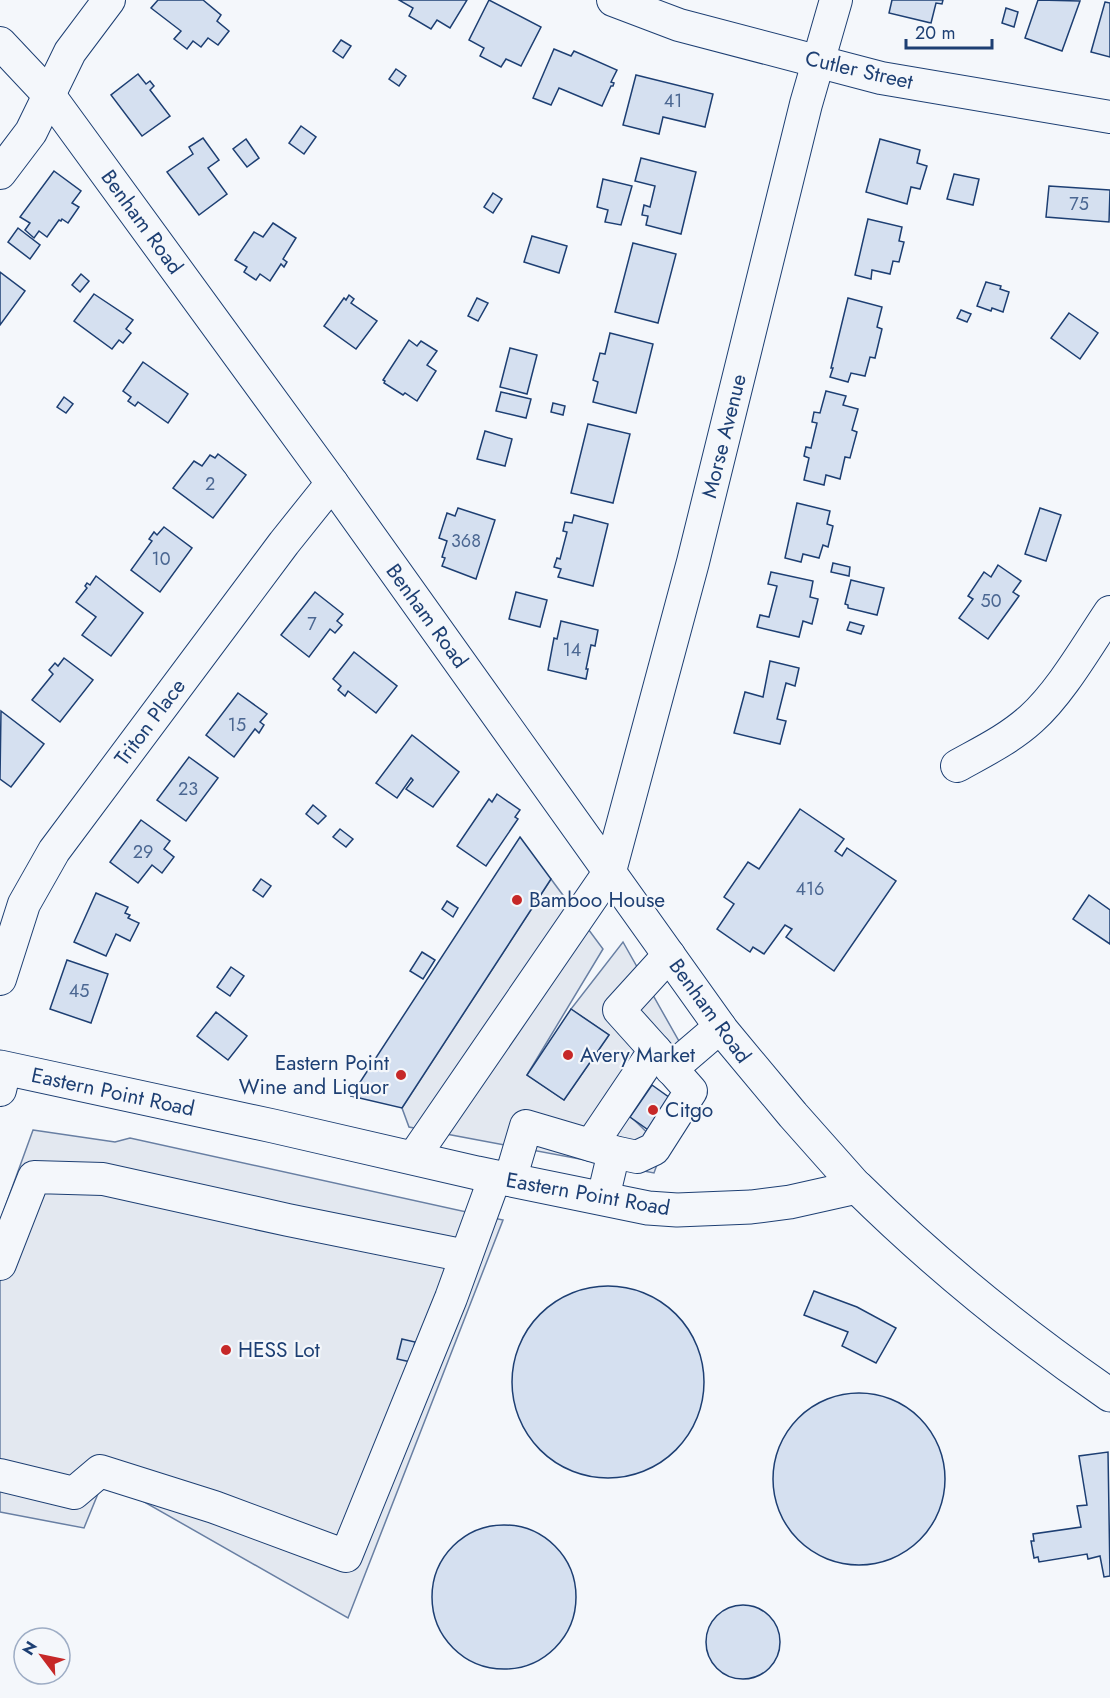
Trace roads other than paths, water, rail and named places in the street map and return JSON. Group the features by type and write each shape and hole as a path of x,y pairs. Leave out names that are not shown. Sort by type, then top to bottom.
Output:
{"main road":[{"name":"Eastern Point Road","path":"2,1075 273,1126 502,1179 648,1208 719,1209 790,1202 857,1187"},
{"path":"857,1187 893,1223 1005,1317 1110,1395"}],"street":[{"path":"0,173 32,132 70,52 109,0"},
{"name":"Cutler Street","path":"613,0 679,25 881,78 1110,117"},
{"name":"Morse Avenue","path":"413,1158 610,871 693,562 817,60 837,0"},
{"name":"Benham Road","path":"0,43 49,94 332,483 720,1027 786,1107 857,1187"},
{"name":"Triton Place","path":"0,979 24,904 54,850 284,543 332,483"},
{"path":"957,766 1012,734 1031,719 1049,700 1110,612"},
{"path":"0,1475 74,1493 100,1471 214,1506 346,1556 466,1256 526,1126 637,1157 654,1149 691,1091 619,1010 669,955"},
{"path":"603,1198 602,1148 663,1060 720,1027"},
{"path":"0,1264 34,1176 103,1179 466,1256"}],"place":[{"name":"Bamboo House","path":"517,900"},
{"name":"Avery Market","path":"568,1055"},
{"name":"Eastern Point Wine and Liquor","path":"401,1075"},
{"name":"Citgo","path":"653,1110"},
{"name":"HESS Lot","path":"226,1350"}]}
